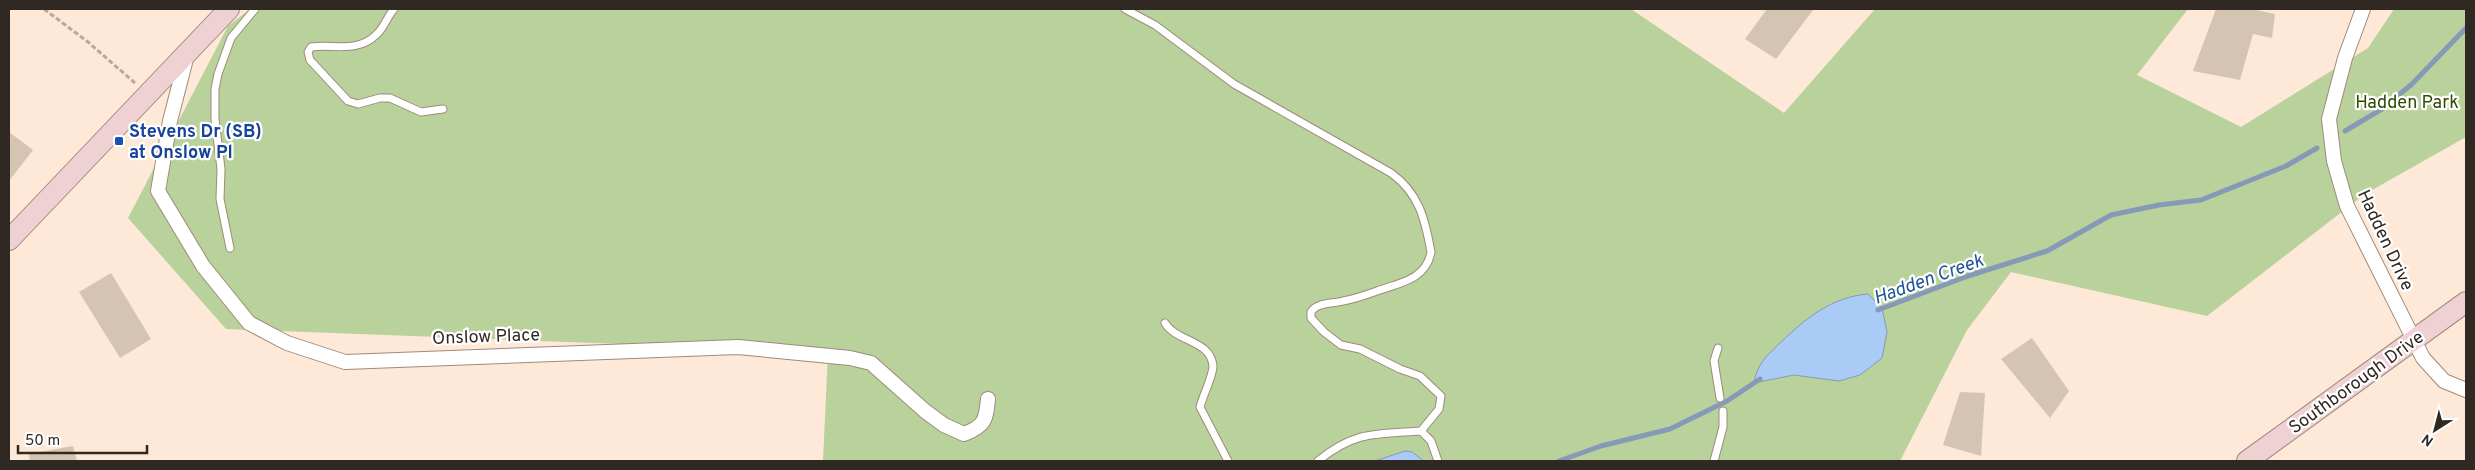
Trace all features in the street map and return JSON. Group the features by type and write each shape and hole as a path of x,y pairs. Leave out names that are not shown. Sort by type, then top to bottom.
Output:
{"street":[{"path":"9,240 229,9"},
{"name":"Hadden Drive","path":"2363,9 2345,58 2329,119 2334,161 2347,206 2423,358 2444,381 2466,390"},
{"name":"Onslow Place","path":"188,50 170,121 158,191 203,266 248,323 286,343 345,362 738,347 850,358 871,363 925,412 944,425 964,434 976,429 986,419 988,399"},
{"name":"Southborough Drive","path":"2247,461 2466,302"}],"lane":[{"path":"230,248 220,199 221,169 215,119 215,89 218,74 231,38 255,9"},
{"path":"394,9 376,35 364,43 351,47 311,47 308,52 310,60 348,101 358,104 380,98 390,98 421,112 444,109"},
{"path":"1125,9 1165,31 1234,84 1391,173 1412,192 1422,210 1431,252 1430,257 1420,272 1407,282 1358,298 1316,307 1310,315 1318,328 1341,345 1360,349 1400,369 1420,376 1441,396 1439,409 1421,430 1350,439 1337,446 1318,461"},
{"path":"1165,323 1178,336 1201,346 1212,360 1213,369 1200,407 1228,461"},
{"path":"1718,348 1714,361 1720,398"},
{"path":"1714,461 1723,427 1723,411"},
{"path":"1421,430 1430,441 1438,461"}],"path":[{"path":"44,9 88,42 147,93"}],"green space":[{"name":"Hadden Park","path":"250,9 1631,9 1784,113 1875,9 2188,9 2137,75 2241,127 2368,48 2394,9 2466,9 2466,137 2365,194 2207,316 2011,272 1967,330 1900,461 823,461 828,352 226,329 128,218 228,26"}],"water":[{"path":"1868,294 1882,308 1887,332 1882,358 1860,375 1839,381 1794,375 1754,383 1758,370 1768,355 1810,317 1843,299"},
{"path":"1405,451 1412,452 1424,461 1375,461"}],"building":[{"path":"1767,9 1814,9 1776,59 1745,39"},
{"path":"2216,9 2252,9 2275,14 2272,38 2253,34 2240,80 2193,71"},
{"path":"9,132 33,150 9,181"},
{"path":"111,273 151,339 120,358 79,292"},
{"path":"2032,338 2069,391 2050,418 2001,359"},
{"path":"1960,392 1985,393 1981,456 1943,445"},
{"path":"73,446 77,461 30,461 29,454"}],"waterway":[{"name":"Hadden Creek","path":"2345,131 2382,109 2412,84 2466,28"},
{"name":"Hadden Creek","path":"1878,310 1968,276 2047,251 2111,215 2159,205 2201,200 2286,166 2317,148"},
{"name":"Hadden Creek","path":"1559,461 1601,446 1670,429 1727,401 1760,379"}],"place":[{"name":"Stevens Dr (SB) at Onslow Pl","path":"119,141"}]}
